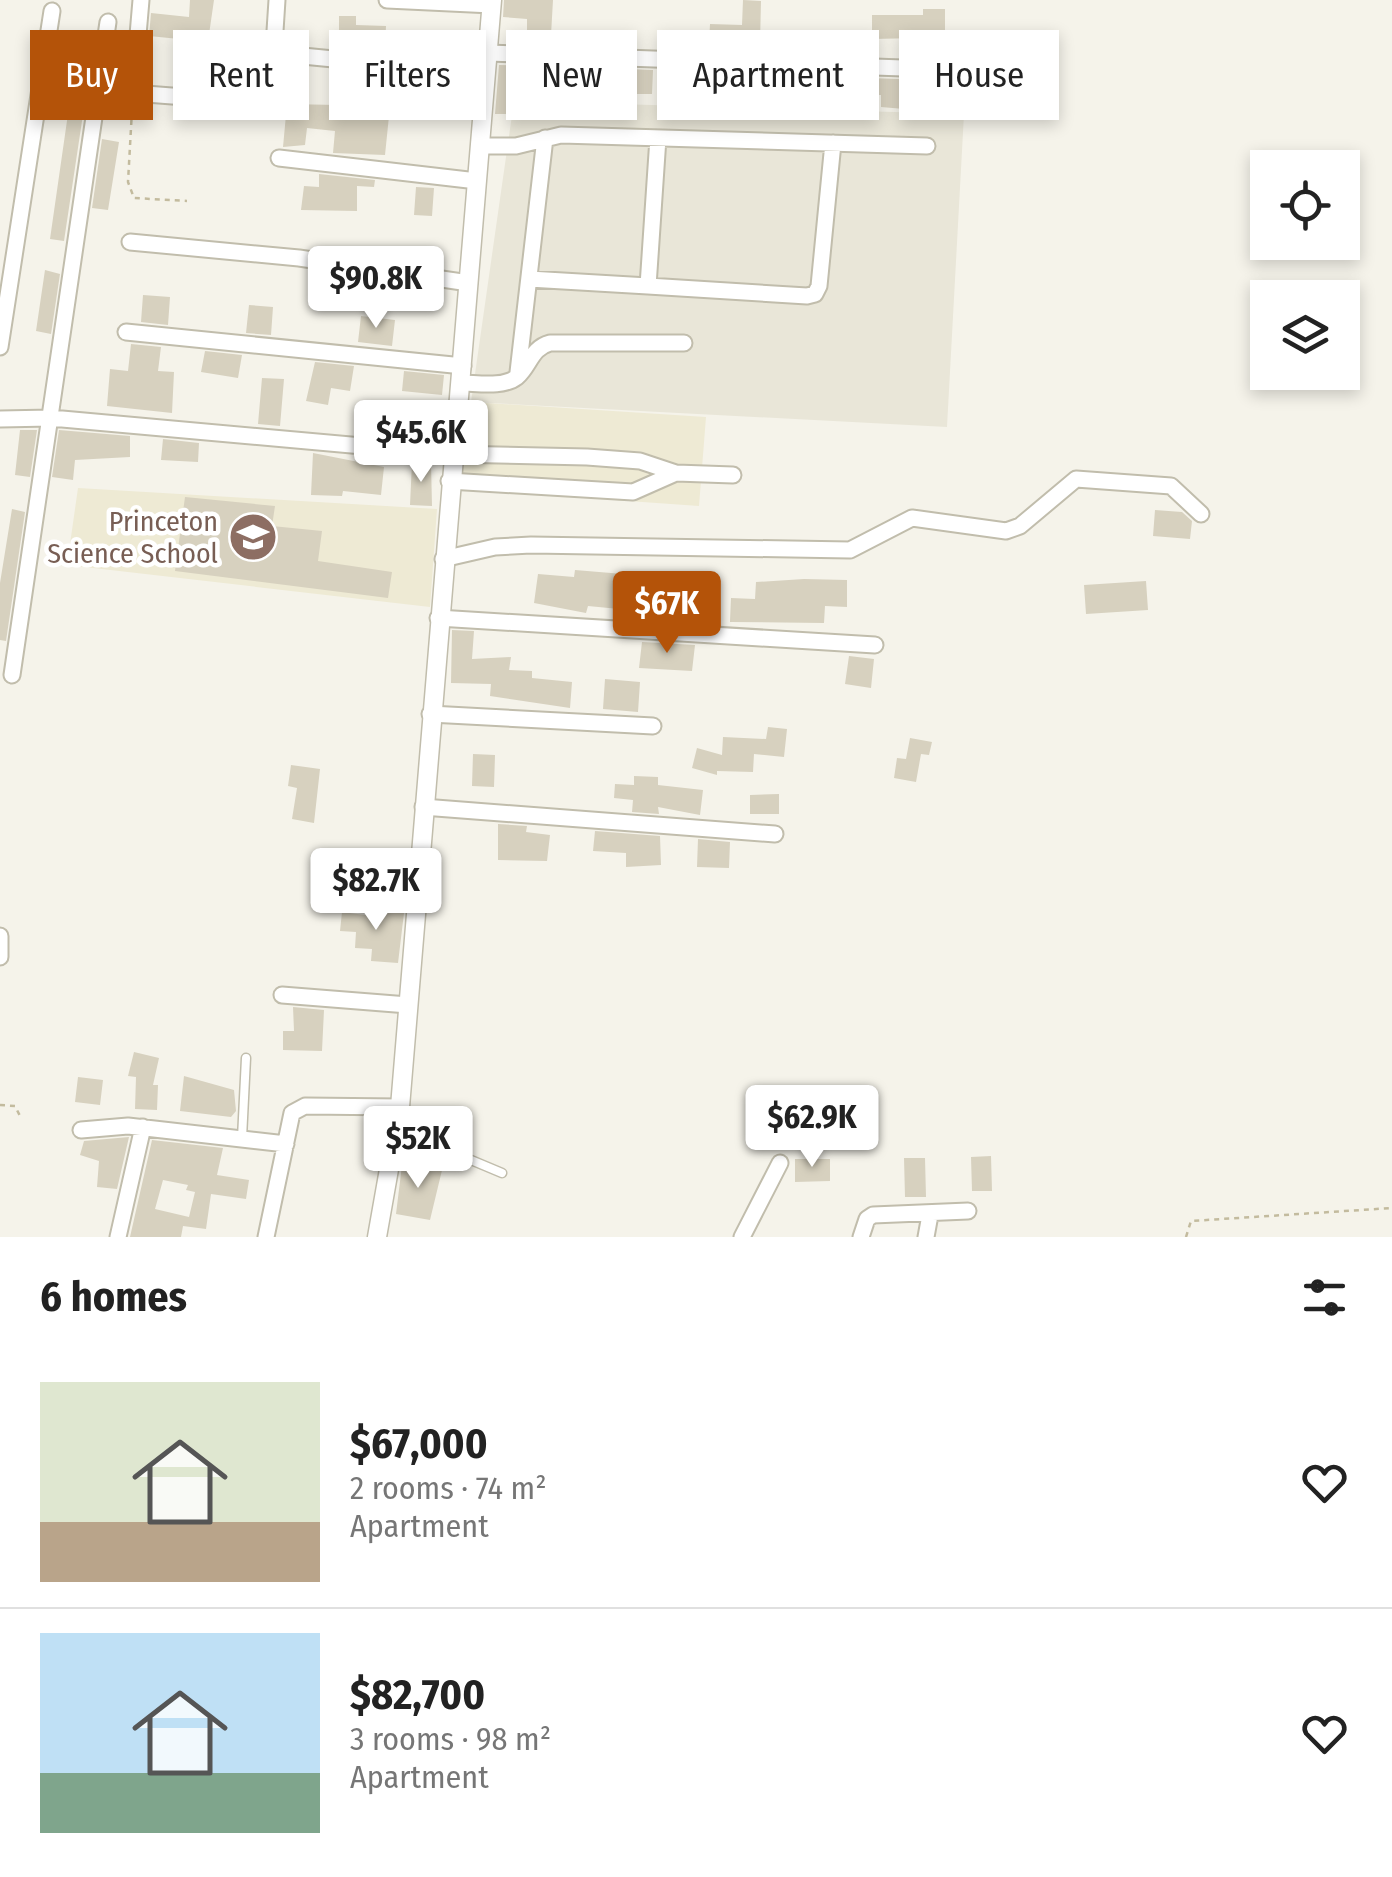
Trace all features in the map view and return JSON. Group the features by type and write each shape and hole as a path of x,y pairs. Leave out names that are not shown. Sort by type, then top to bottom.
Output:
{"street":[{"path":"138,30 141,0"},
{"path":"274,30 276,0"},
{"path":"387,0 492,2 486,78"},
{"path":"0,348 52,11"},
{"path":"12,675 108,22"},
{"path":"488,53 899,68"},
{"path":"378,1237 400,1107 442,560 483,120"},
{"path":"481,146 516,146 544,138 927,146"},
{"path":"518,376 544,138"},
{"path":"648,286 658,138"},
{"path":"529,279 815,294 833,143"},
{"path":"279,158 477,181"},
{"path":"130,242 299,258 470,282"},
{"path":"126,332 505,382 518,376 533,353 550,344 684,343"},
{"path":"0,418 51,418 451,454 604,458 640,462 676,473 734,475"},
{"path":"449,481 633,492 676,473"},
{"path":"442,560 494,546 531,545 850,550 912,518 1006,531 1020,526 1067,483 1086,478 1171,486 1200,514"},
{"path":"438,618 874,645"},
{"path":"430,714 653,726"},
{"path":"423,807 776,834"},
{"path":"0,936 0,957"},
{"path":"282,995 408,1005"},
{"path":"266,1237 292,1113 298,1108 400,1107"},
{"path":"80,1130 143,1127 286,1144"},
{"path":"118,1237 143,1127"},
{"path":"742,1237 780,1164"},
{"path":"861,1237 866,1219 873,1215 968,1211"},
{"path":"926,1237 930,1214"}],"lane":[{"path":"242,1138 246,1058"},
{"path":"394,1157 471,1160 502,1173"}],"path":[{"path":"131,120 128,182 134,198 186,201"},
{"path":"0,1105 15,1106 20,1116"},
{"path":"1186,1237 1191,1221 1392,1208"}],"shaded area":[{"path":"637,105 657,105 657,120 879,120 879,112 899,112 899,120 964,120 947,427 471,402 511,120 637,120"},
{"path":"471,402 706,417 699,506 459,489"},
{"name":"Princeton Science School","path":"78,488 437,509 430,607 67,565"}],"building":[{"path":"190,0 214,0 210,30 173,30 173,38 153,36 153,30 150,30 151,13 189,17"},
{"path":"504,0 553,0 551,30 527,30 527,19 503,17"},
{"path":"743,0 761,1 760,30 710,30 710,24 742,25"},
{"path":"923,9 945,9 945,30 899,30 899,38 879,39 879,30 872,30 872,15 923,15"},
{"path":"339,16 356,16 356,25 386,26 386,30 339,30"},
{"path":"499,65 506,65 506,114 495,114"},
{"path":"637,69 653,70 652,94 637,94"},
{"path":"879,78 899,79 899,109 881,107"},
{"path":"309,104 329,105 329,120 389,120 385,155 333,153 335,131 307,128 305,145 283,147 286,120 309,120"},
{"path":"67,120 82,120 64,241 50,239"},
{"path":"102,139 119,142 108,210 92,208"},
{"path":"319,174 375,180 374,187 357,186 357,211 301,210 304,186 319,187"},
{"path":"416,187 434,188 432,216 414,215"},
{"path":"45,270 60,274 51,334 36,331"},
{"path":"143,295 170,297 168,325 141,322"},
{"path":"249,305 273,307 271,335 246,333"},
{"path":"361,316 395,320 392,346 358,342"},
{"path":"131,344 161,347 158,371 174,372 172,413 107,406 110,369 128,371"},
{"path":"205,351 242,355 238,378 201,372"},
{"path":"315,362 354,366 350,391 331,388 328,405 306,401"},
{"path":"404,371 444,375 442,395 402,391"},
{"path":"262,378 284,379 280,426 258,424"},
{"path":"20,430 37,430 30,477 15,475"},
{"path":"59,430 130,436 130,457 75,460 73,480 52,477"},
{"path":"163,439 199,443 198,462 161,460"},
{"path":"313,453 384,467 381,495 343,491 342,496 311,495"},
{"path":"412,462 431,463 432,506 410,505"},
{"path":"185,497 275,506 272,526 322,531 318,561 392,572 388,598 175,571"},
{"path":"12,509 25,512 6,641 0,640 0,583"},
{"path":"1155,510 1182,512 1192,521 1190,539 1153,536"},
{"path":"575,570 623,574 619,609 588,606 586,613 534,603 538,574 574,577"},
{"path":"679,577 704,580 698,623 673,621"},
{"path":"847,580 847,607 825,606 824,623 730,622 731,598 755,599 756,582"},
{"path":"1146,581 1148,610 1086,614 1084,585"},
{"path":"452,630 474,631 472,659 511,657 509,670 532,671 532,678 572,682 570,708 490,696 491,684 451,683"},
{"path":"642,642 695,645 692,671 639,668"},
{"path":"849,656 874,659 871,688 845,684"},
{"path":"605,679 640,682 638,712 603,709"},
{"path":"768,727 787,729 784,757 754,754 753,772 717,771 717,775 692,768 697,748 722,755 723,737 766,739"},
{"path":"910,738 932,742 929,755 921,754 916,782 894,778 897,758 906,759"},
{"path":"473,754 495,755 494,787 472,786"},
{"path":"291,765 320,769 314,823 292,819 297,788 288,786"},
{"path":"634,776 658,777 658,785 703,790 700,815 658,807 659,814 632,812 633,800 614,798 615,784 634,785"},
{"path":"779,794 779,814 750,814 750,795"},
{"path":"498,824 527,826 526,832 550,835 547,861 498,860"},
{"path":"595,831 660,836 661,865 626,867 626,853 593,851"},
{"path":"698,839 730,842 729,868 697,867"},
{"path":"374,910 404,913 398,963 371,961 372,949 355,948 356,932 340,931 342,912 373,916"},
{"path":"293,1007 324,1010 322,1051 283,1050 283,1031 294,1031"},
{"path":"134,1052 159,1058 153,1085 158,1085 157,1110 135,1109 136,1077 128,1076"},
{"path":"184,1076 234,1090 236,1111 231,1117 180,1111"},
{"path":"78,1077 103,1080 100,1105 75,1102"},
{"path":"129,1137 117,1189 97,1187 99,1161 80,1155 84,1141"},
{"path":"152,1140 223,1148 217,1175 249,1180 246,1199 211,1194 206,1229 183,1226 181,1237 130,1237","holes":["163,1180 188,1185 186,1190 195,1192 189,1217 155,1209"]},
{"path":"991,1156 992,1191 972,1191 971,1157"},
{"path":"904,1158 925,1158 926,1197 905,1197"},
{"path":"795,1159 830,1159 830,1181 795,1182"},
{"path":"402,1165 443,1166 430,1220 396,1214"}],"place":[{"name":"Princeton Science School","path":"253,537"}]}
